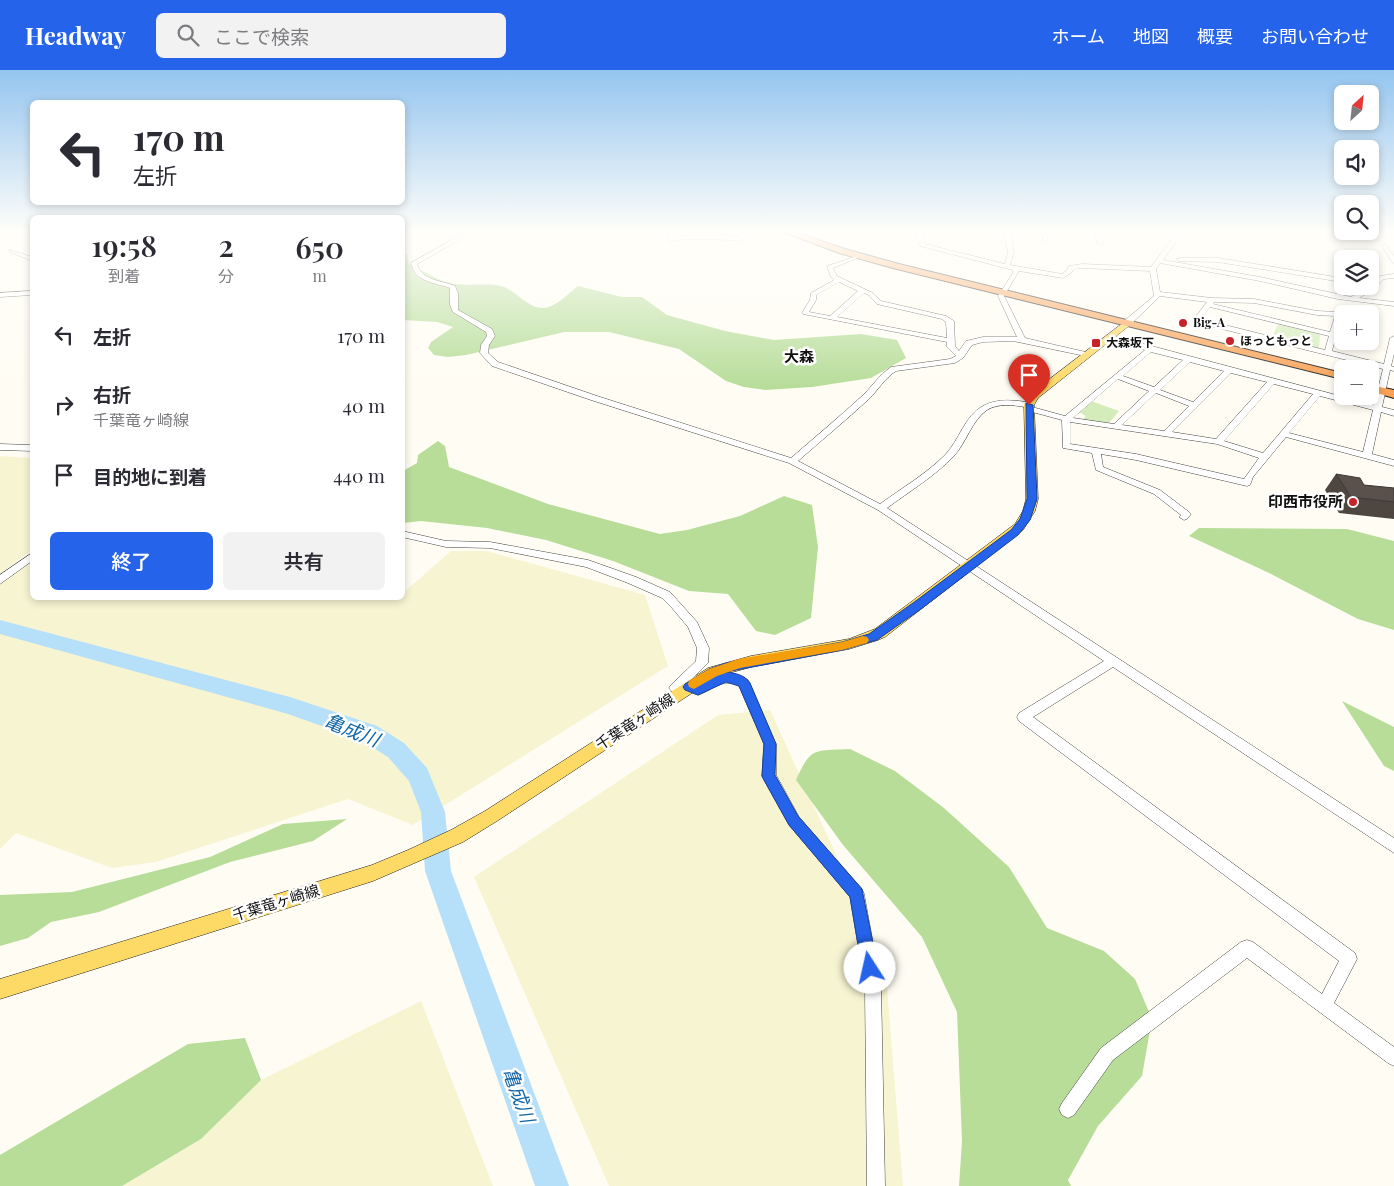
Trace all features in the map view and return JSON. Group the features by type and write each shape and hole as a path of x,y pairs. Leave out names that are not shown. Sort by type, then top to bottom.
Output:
{"highway":[{"path":"970,284 1334,374"},
{"path":"1153,330 1334,379"}],"main road":[{"path":"1028,407 1034,396 1127,323"},
{"name":"千葉竜ヶ崎線","path":"0,989 373,873 456,836 531,791 713,672 842,646 873,637 970,566 1014,532 1025,520 1032,499 1028,407"}],"street":[{"path":"443,284 453,287 455,290 452,303 455,311 483,327 490,334 490,339 484,353 491,361 594,398 792,461 881,508 1394,846"},
{"path":"831,284 813,294 813,300 805,313 951,341"},
{"path":"851,284 863,290 884,305 944,317 950,321 952,347 960,356"},
{"path":"1008,284 1002,292 1002,300 1022,339"},
{"path":"1127,323 1156,299 1158,294 1155,284"},
{"path":"1284,284 1349,298 1394,304"},
{"path":"831,319 863,290"},
{"path":"0,295 30,293"},
{"path":"1158,294 1210,303 1332,335"},
{"path":"1345,305 1349,298 1354,295"},
{"path":"1334,314 1317,313 1262,302 1210,303 1196,320 1391,368"},
{"path":"1268,338 1276,321"},
{"path":"1328,352 1334,329"},
{"path":"1110,337 1394,413"},
{"path":"1367,456 1378,409 1388,390 1394,338"},
{"path":"792,461 870,394 886,374 894,369 907,365 952,361 960,356 969,343 976,340 1022,339 1087,356"},
{"path":"1150,349 1066,419 1066,446 1136,456 1247,483 1249,477 1318,393"},
{"path":"1115,427 1189,359"},
{"path":"1166,434 1229,370"},
{"path":"1116,376 1195,405"},
{"path":"1218,442 1272,381"},
{"path":"881,508 933,469 956,448 981,410 998,404 1028,407 1066,419 1218,442 1266,457"},
{"path":"1284,434 1394,463"},
{"path":"0,448 30,448"},
{"path":"1096,450 1099,468 1156,492 1186,514 1184,516"},
{"path":"405,535 446,544 490,545 588,564 632,580 666,595 693,624 704,648 702,663 675,688 689,687 698,690 725,677 734,678 744,683 770,744 768,776 794,820 857,894 873,986 876,1186"},
{"path":"0,580 30,558"},
{"path":"1113,660 1023,717 1349,959 1324,1006"},
{"path":"1068,1108 1108,1054 1247,948 1394,1057"}],"shaded area":[{"path":"0,456 30,458 30,552 0,574"},
{"path":"451,551 487,551 645,595 668,666 413,825 348,799 156,862 112,868 16,833 0,849 0,583 30,560 30,600 405,600 405,591"},
{"path":"770,710 885,962 903,1186 609,1186 474,877 718,715"},
{"path":"421,1001 493,1186 122,1186 201,1139 261,1080"}],"green space":[{"path":"405,284 501,286 531,305 542,308 552,306 578,286 622,297 642,297 667,315 725,331 774,340 861,334 897,340 906,358 871,378 812,387 765,390 744,387 726,381 679,349 609,332 564,332 466,355 448,357 434,355 428,348 431,342 453,327 437,322 405,320"},
{"path":"1279,323 1320,334 1319,349 1271,338"},
{"path":"1091,401 1119,411 1109,423 1082,420 1086,416 1079,412"},
{"path":"438,441 445,446 449,467 548,504 660,534 687,530 740,516 784,496 812,505 818,547 811,618 775,635 756,631 728,594 689,591 613,561 546,540 487,528 421,521 405,523 405,470 417,463 418,455"},
{"path":"1199,528 1347,529 1394,541 1394,630 1358,619 1267,572 1189,536"},
{"path":"1342,701 1394,727 1394,771 1384,766"},
{"path":"850,749 895,771 944,808 1009,867 1047,928 1104,951 1135,979 1152,1019 1142,1076 1098,1126 1068,1180 1071,1186 959,1186 962,1141 957,1012 922,937 843,845 796,780 806,761 816,752"},
{"path":"347,819 313,841 230,862 99,912 51,922 28,938 0,946 0,895 72,892 210,857 283,824"},
{"path":"245,1038 261,1080 201,1139 122,1186 0,1186 0,1155 188,1044"}],"building":[{"path":"1336,474 1360,478 1364,485 1394,488 1394,502 1351,497"}],"waterway":[{"name":"亀成川","path":"0,627 290,706 369,733 396,750 419,775 433,812 438,871 552,1186"}],"slow traffic":[{"path":"694,684 713,672 739,664 842,646 863,640"}],"place":[{"name":"Big-A","path":"1183,323"},
{"name":"ほっともっと","path":"1230,341"},
{"name":"大森坂下","path":"1096,343"},
{"name":"印西市役所","path":"1353,502"}],"district":[{"name":"大森","path":"799,357"}],"route":[{"path":"870,968 857,894 794,820 768,776 770,744 744,683 734,678 725,677 698,690 689,687 713,672 739,664 842,646 873,637 1014,532 1025,520 1032,499 1029,405"}]}
